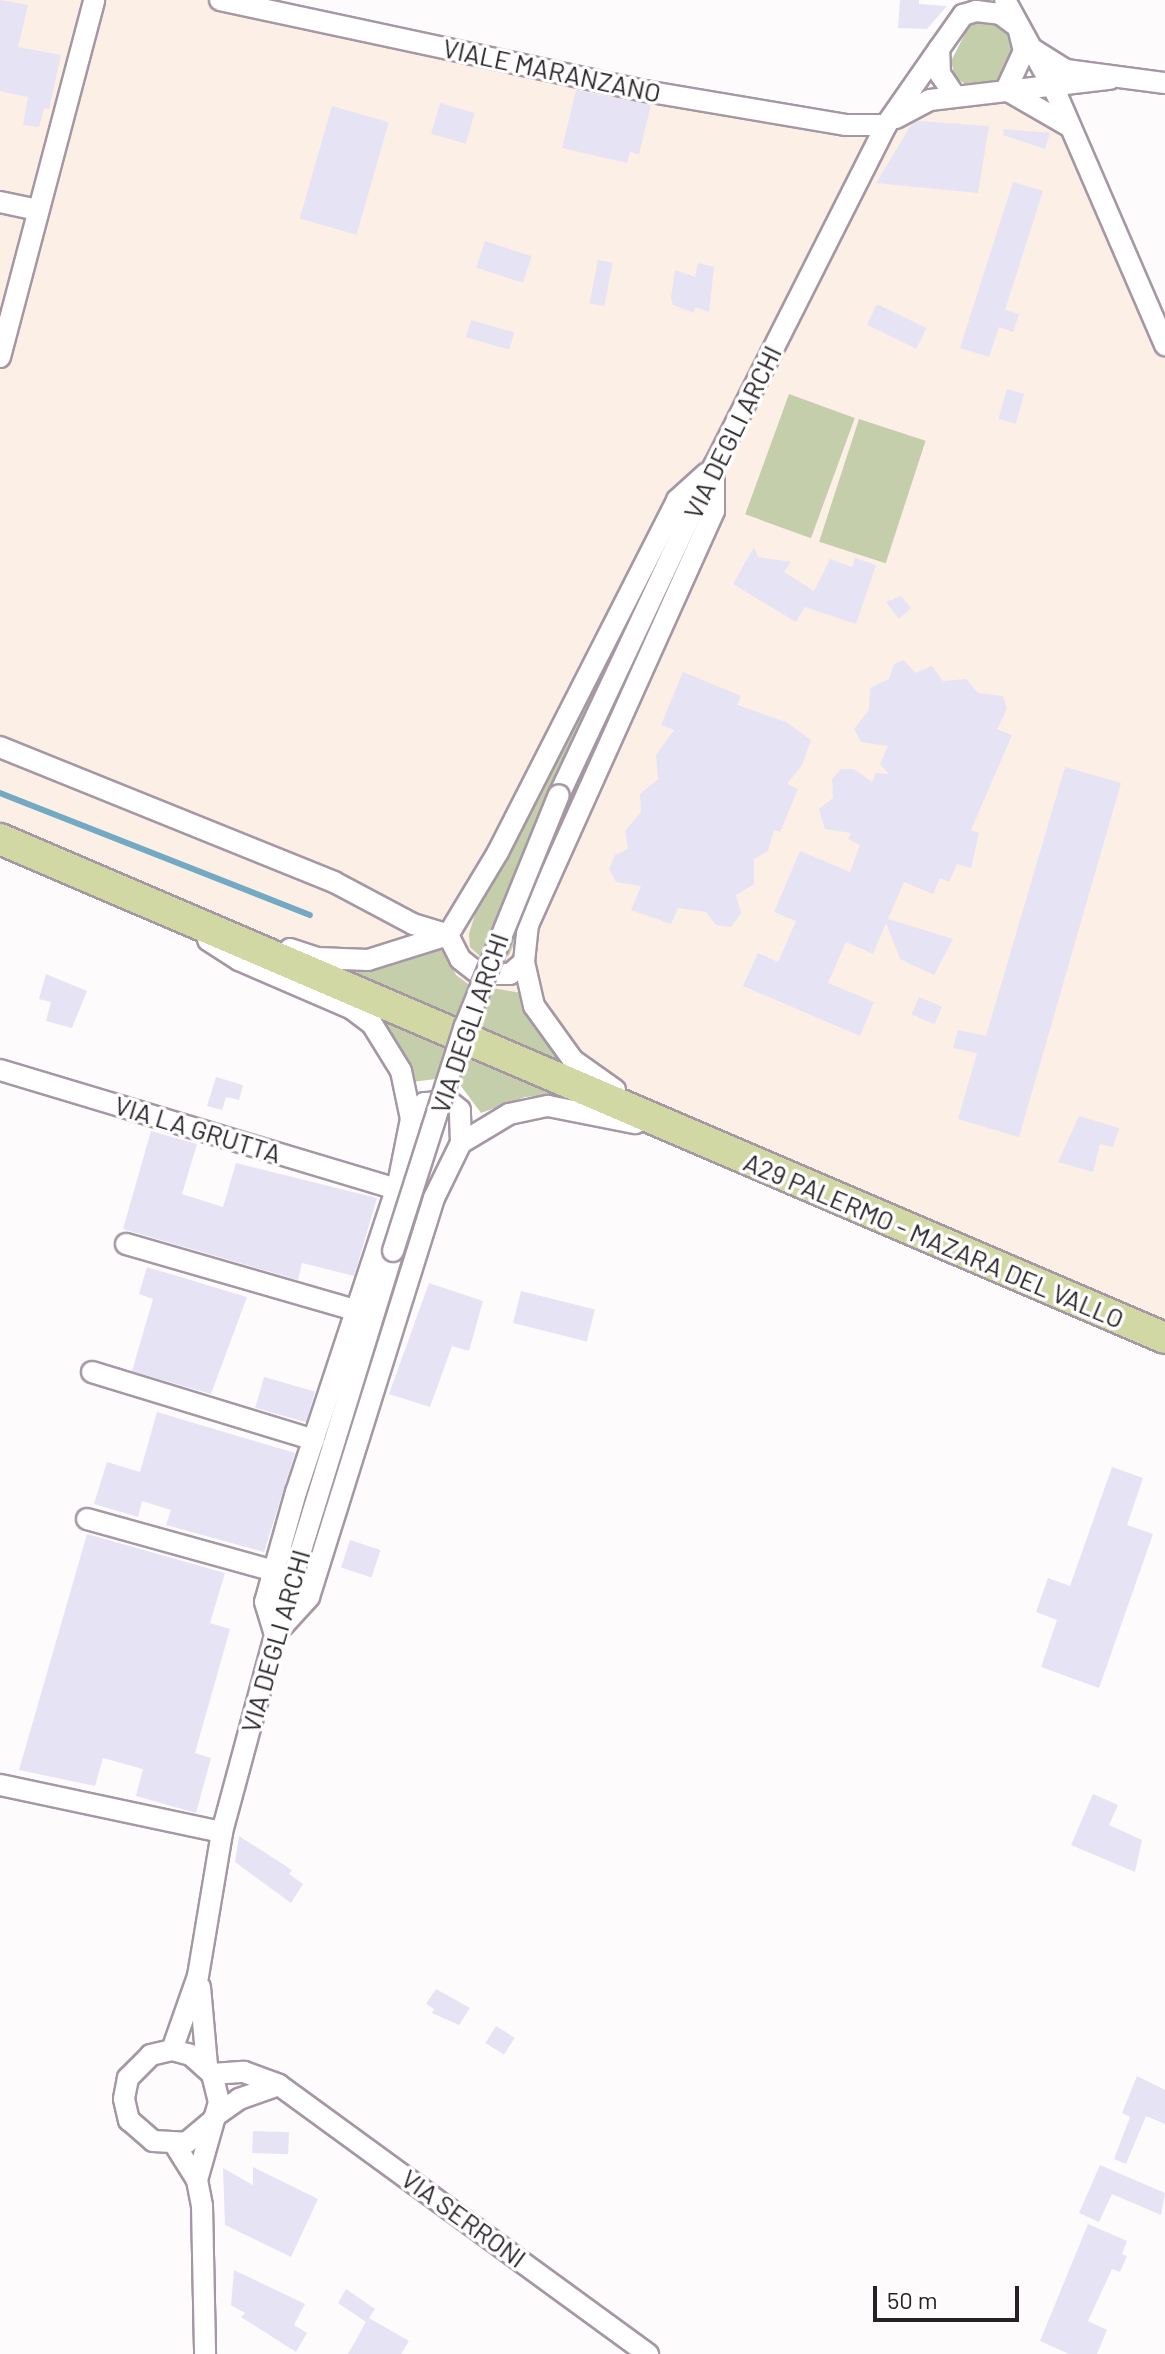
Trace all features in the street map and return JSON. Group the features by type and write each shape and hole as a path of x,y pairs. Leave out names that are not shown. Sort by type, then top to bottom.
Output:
{"main road":[{"name":"A29 PALERMO - MAZARA DEL VALLO","path":"0,839 167,914 1165,1338"}],"street":[{"path":"0,357 94,0"},
{"name":"VIALE MARANZANO","path":"220,0 645,91 845,125 886,125"},
{"path":"1005,0 1071,127 1165,345"},
{"path":"955,96 940,74 939,49 966,7 987,10 1018,27 1047,61 1110,79 1165,83"},
{"path":"1006,90 1022,62 1018,27"},
{"name":"VIA DEGLI ARCHI","path":"172,2050 198,1976 222,1832 275,1635 465,1026 559,795 714,466 886,125 939,49"},
{"path":"886,125 930,100 1110,79"},
{"path":"1006,90 1071,127"},
{"path":"0,202 38,210"},
{"path":"167,914 251,934 317,958 368,960 448,935 498,852 677,500 714,466"},
{"path":"702,1142 573,1060 534,1006 524,962 528,925 539,896 714,511 714,466"},
{"path":"0,747 334,882 413,924 448,935 460,959 479,974 510,974 524,962"},
{"path":"167,914 239,960 352,1009 372,1024 401,1071 411,1119 396,1189 265,1602 275,1635"},
{"name":"VIA LA GRUTTA","path":"0,1070 396,1189"},
{"path":"275,1635 309,1597 434,1198 461,1143 460,1110 449,1101 424,1103 411,1119"},
{"path":"461,1143 509,1114 548,1106 585,1110 702,1142"},
{"path":"126,1244 358,1311"},
{"path":"92,1372 314,1440"},
{"path":"87,1519 274,1571"},
{"path":"0,1785 222,1832"},
{"name":"VIA DEGLI ARCHI","path":"198,1976 210,2070"},
{"path":"205,2354 205,2243 197,2180 214,2118 218,2092 210,2070 191,2055 172,2050 151,2055 134,2068 124,2099 129,2120 144,2136 175,2145 197,2137 214,2118 239,2099 279,2085"},
{"name":"VIA SERRONI","path":"210,2070 244,2072 279,2085 648,2354"},
{"path":"175,2145 197,2180"}],"shaded area":[{"path":"0,0 220,0 845,125 1006,90 1071,127 1165,345 1165,1338 0,839"}],"green space":[{"path":"983,17 1007,26 1013,57 997,82 969,87 955,77 951,61 970,24"},
{"path":"789,394 855,418 811,538 745,514"},
{"path":"859,419 926,441 886,563 819,542"},
{"path":"599,668 631,680 509,955 498,963 484,960 470,947 469,934 479,901"},
{"path":"442,947 456,975 468,984 522,993 562,1061 340,968"},
{"path":"374,1012 563,1094 525,1097 481,1113 458,1082 444,1078 412,1082 397,1044"}],"building":[{"path":"0,0 28,5 18,47 61,55 49,109 44,108 39,127 23,125 28,97 0,91"},
{"path":"900,0 919,0 919,4 947,6 927,29 898,28"},
{"path":"576,90 651,105 639,154 630,152 627,163 562,148"},
{"path":"440,103 475,113 466,144 431,134"},
{"path":"332,106 389,122 356,235 300,218"},
{"path":"919,121 989,126 978,193 876,183 911,125"},
{"path":"1004,129 1050,133 1045,149 1003,135"},
{"path":"1013,182 1043,191 1005,310 1019,314 1013,332 999,327 989,357 960,348"},
{"path":"485,241 532,256 523,283 476,268"},
{"path":"598,260 613,263 604,306 590,303"},
{"path":"698,263 714,267 709,312 695,307 694,313 673,305 671,298 675,270 695,277"},
{"path":"877,304 926,328 916,349 867,325"},
{"path":"471,320 514,332 509,350 466,337"},
{"path":"1007,389 1024,394 1016,424 998,419"},
{"path":"754,547 758,557 791,562 784,572 814,591 830,559 852,567 855,558 876,565 856,624 805,607 796,622 733,584"},
{"path":"901,596 911,608 899,619 886,602"},
{"path":"904,660 915,673 932,666 943,681 966,679 978,693 1003,696 1007,709 997,729 1012,735 971,830 979,833 971,868 957,864 949,882 940,878 933,894 904,882 888,919 953,939 934,975 900,959 886,923 873,954 846,942 828,983 874,1002 860,1036 743,986 758,953 778,962 796,921 774,912 800,851 850,872 860,845 848,839 851,833 825,829 819,809 833,798 832,779 841,769 854,769 872,782 876,773 889,774 880,764 888,746 861,742 854,729 869,710 870,688 889,679 894,664"},
{"path":"683,672 741,696 737,705 786,722 811,740 802,765 787,784 798,789 780,832 774,830 768,851 754,859 754,884 736,895 741,913 731,927 716,925 706,912 678,908 671,924 631,910 641,886 616,882 609,869 615,855 628,849 625,831 641,812 640,794 658,779 656,755 674,730 661,725"},
{"path":"1065,767 1121,783 1019,1137 958,1119 977,1053 953,1048 958,1030 986,1036"},
{"path":"46,974 87,991 72,1028 46,1021 51,1002 39,999"},
{"path":"919,997 942,1007 935,1024 912,1014"},
{"path":"216,1077 243,1085 239,1100 226,1097 222,1110 207,1106"},
{"path":"1079,1116 1119,1128 1113,1147 1100,1144 1093,1172 1058,1162"},
{"path":"151,1131 197,1144 182,1194 223,1207 236,1163 377,1198 354,1276 302,1263 298,1280 123,1229"},
{"path":"147,1267 247,1297 211,1394 132,1371 153,1299 139,1294"},
{"path":"429,1283 483,1301 469,1351 452,1346 430,1407 389,1394"},
{"path":"521,1291 595,1309 587,1341 513,1323"},
{"path":"264,1377 315,1392 306,1422 255,1408"},
{"path":"157,1412 295,1453 264,1552 166,1525 171,1510 142,1501 138,1517 94,1504 107,1462 140,1472"},
{"path":"1112,1467 1143,1478 1127,1525 1153,1534 1099,1688 1041,1667 1057,1620 1036,1612 1048,1578 1070,1586"},
{"path":"87,1534 225,1573 210,1623 230,1629 195,1753 211,1758 196,1813 136,1796 143,1769 103,1758 95,1786 19,1770"},
{"path":"350,1540 380,1550 371,1577 341,1568"},
{"path":"1093,1794 1118,1805 1109,1825 1142,1840 1135,1872 1071,1845"},
{"path":"239,1836 292,1870 289,1874 303,1884 291,1903 235,1862"},
{"path":"436,1989 470,2008 459,2025 432,2013 434,2009 426,2004"},
{"path":"496,2026 515,2038 504,2055 485,2043"},
{"path":"1137,2076 1165,2090 1165,2124 1146,2116 1126,2164 1114,2159 1130,2117 1122,2113"},
{"path":"253,2131 289,2132 288,2154 252,2153"},
{"path":"1100,2165 1165,2193 1161,2215 1112,2194 1099,2222 1079,2213"},
{"path":"253,2167 318,2199 291,2257 225,2225 223,2168 253,2185"},
{"path":"1088,2224 1127,2241 1122,2254 1127,2256 1120,2272 1112,2269 1088,2321 1107,2330 1097,2354 1069,2354 1040,2341"},
{"path":"234,2270 305,2304 294,2325 307,2333 296,2352 241,2317 245,2313 231,2305"},
{"path":"346,2289 375,2309 369,2318 409,2341 401,2354 348,2354 366,2322 338,2303"}],"waterway":[{"path":"0,793 310,915"}]}
